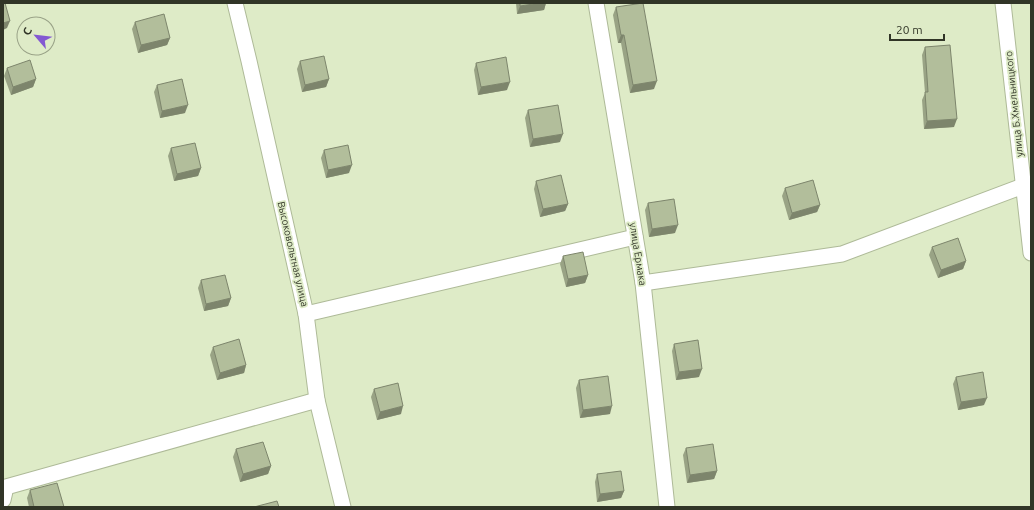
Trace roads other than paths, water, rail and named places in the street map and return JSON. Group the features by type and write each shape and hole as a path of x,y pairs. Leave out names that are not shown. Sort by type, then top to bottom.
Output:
{"street":[{"name":"Высоковольтная улица","path":"235,3 306,314 317,400 343,507"},
{"name":"улица Ермака","path":"596,3 643,283 667,507"},
{"name":"улица Б.Хмельницкого","path":"1003,3 1031,253"},
{"path":"643,283 842,254 1023,186"},
{"path":"306,314 635,237"},
{"path":"3,500 6,487 317,400"}]}
